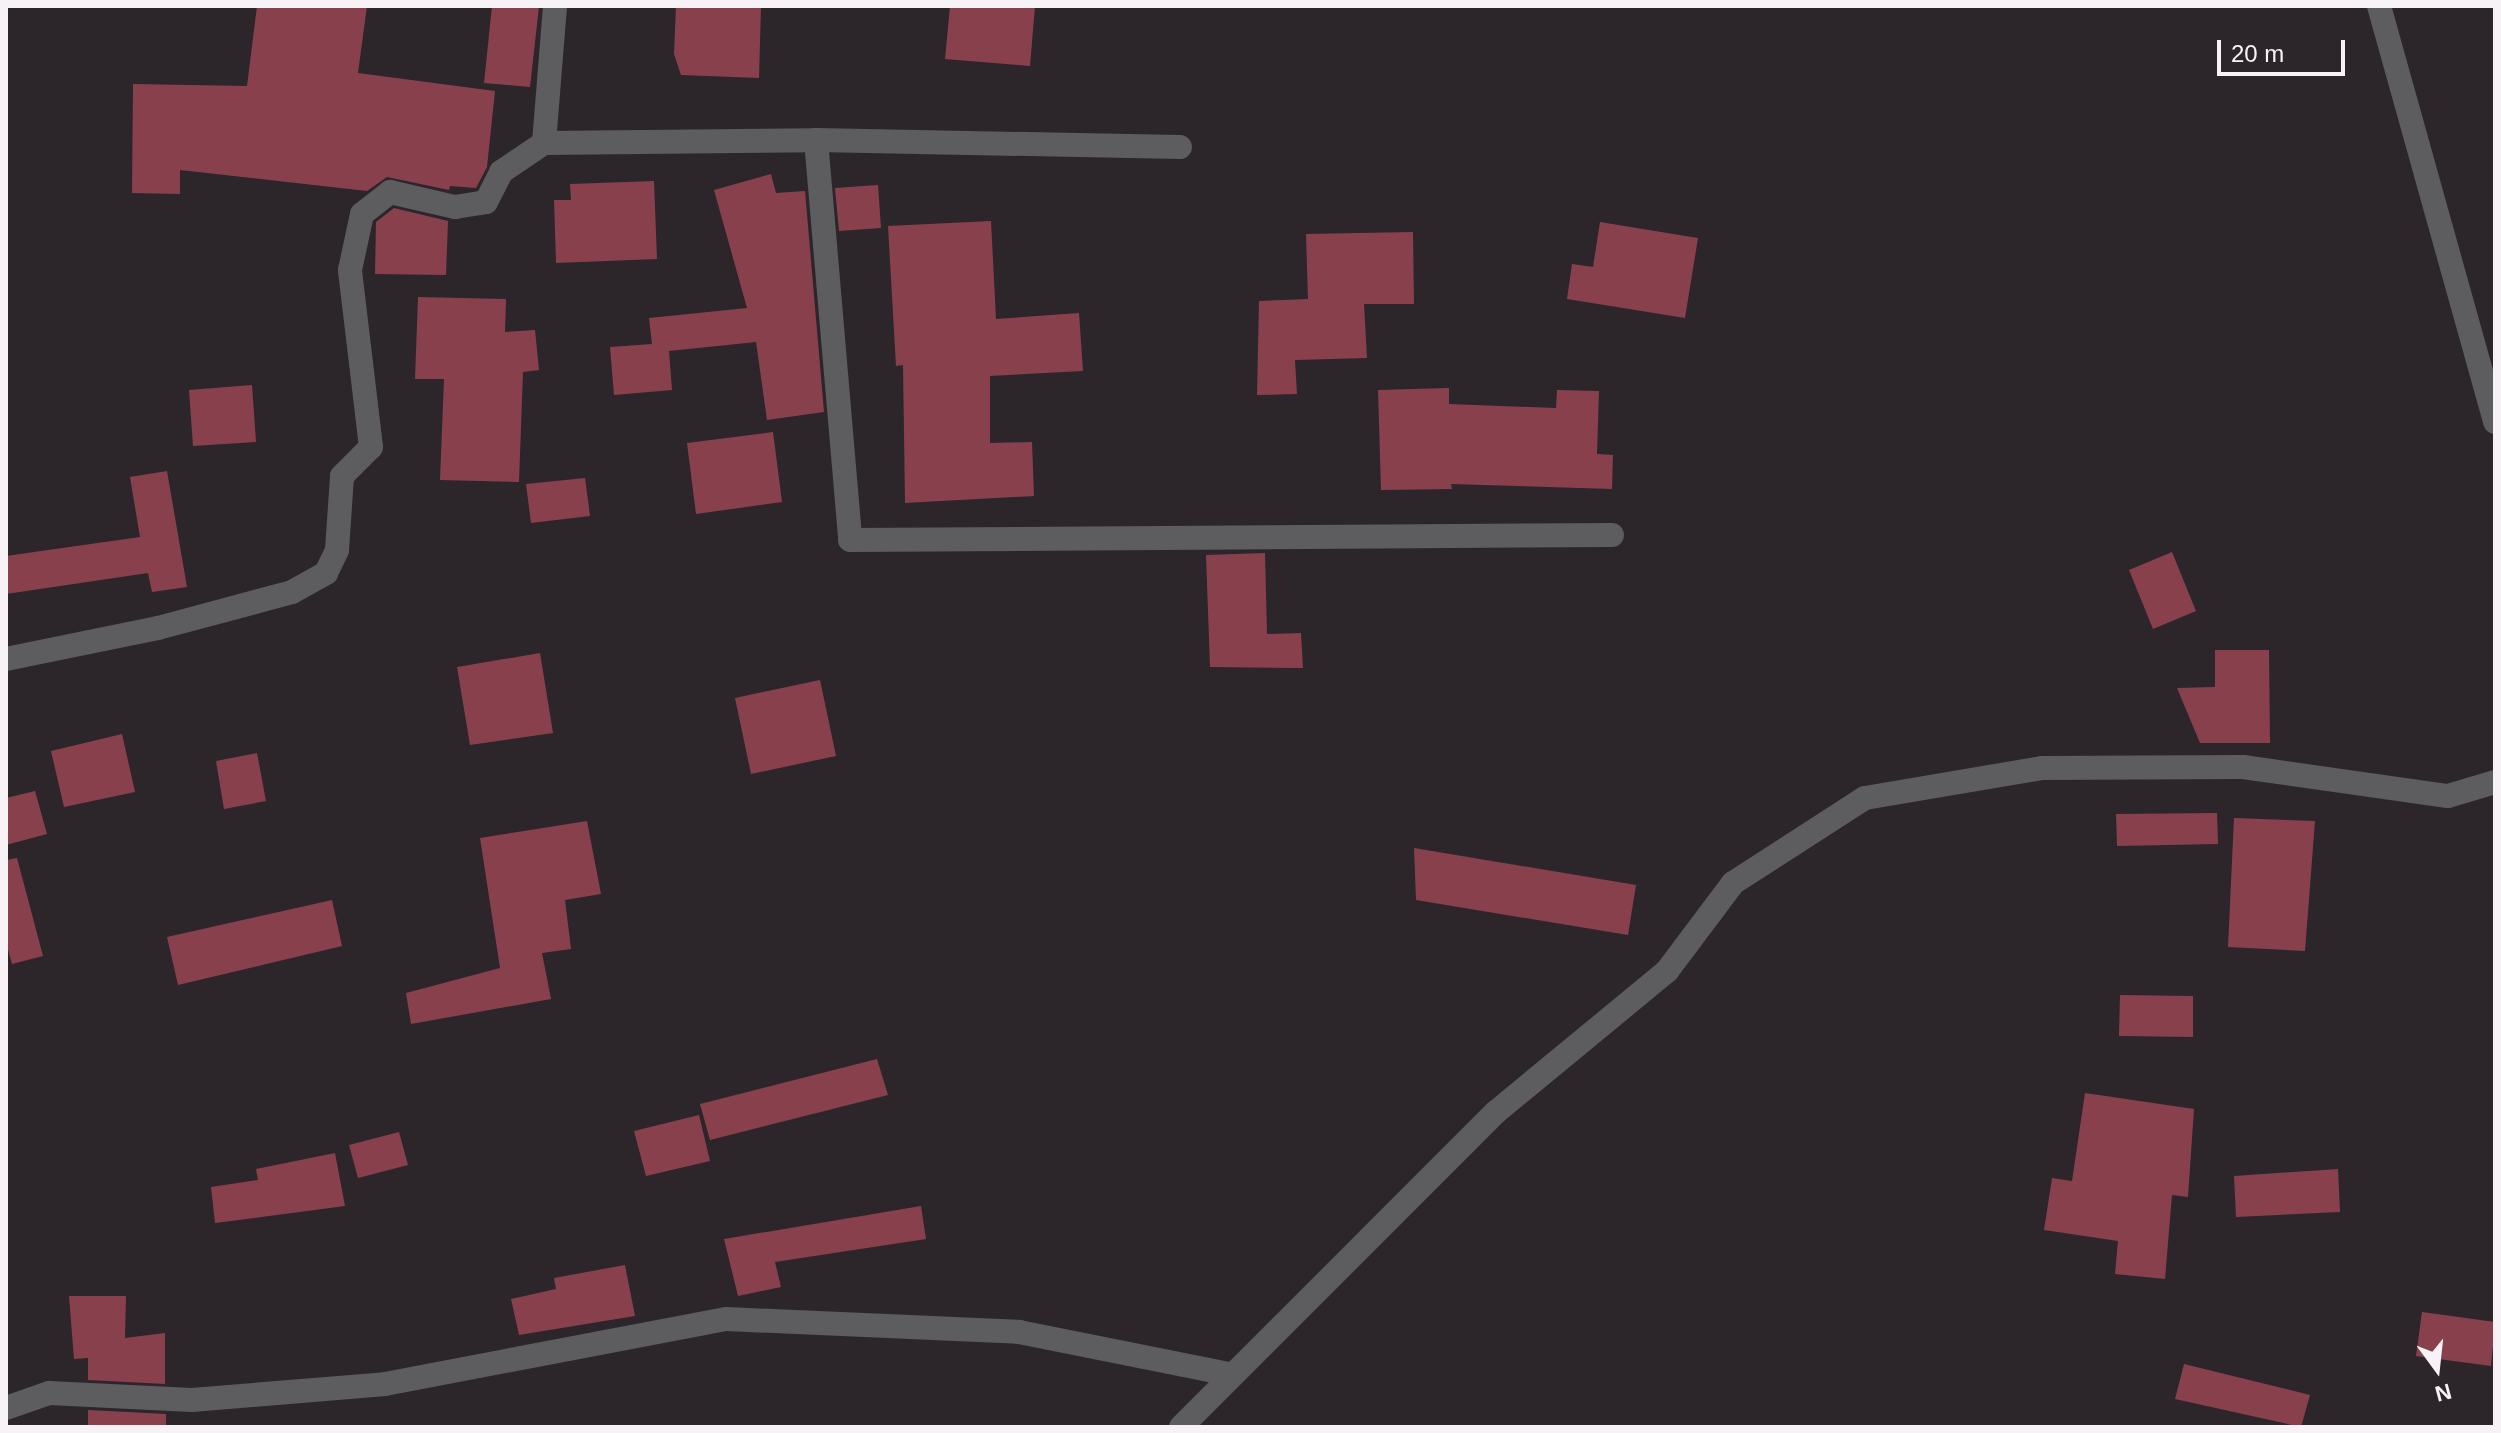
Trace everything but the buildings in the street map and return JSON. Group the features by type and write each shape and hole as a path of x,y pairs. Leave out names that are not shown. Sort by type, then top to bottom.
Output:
{"street":[{"path":"544,143 555,6"},
{"path":"2379,6 2486,354 2495,422"},
{"path":"816,140 850,540 1612,535"},
{"path":"6,659 188,620 292,592 326,573 337,550 342,476 371,447 350,270 362,214 390,192 455,207 486,202 501,172 544,143 816,140 1180,147"},
{"path":"1181,1427 1229,1374 1496,1112 1667,971 1733,883 1865,798 2042,768 2243,767 2448,796 2495,782"},
{"path":"6,1408 49,1393 192,1400 385,1384 726,1319 1019,1332 1229,1374"}]}
